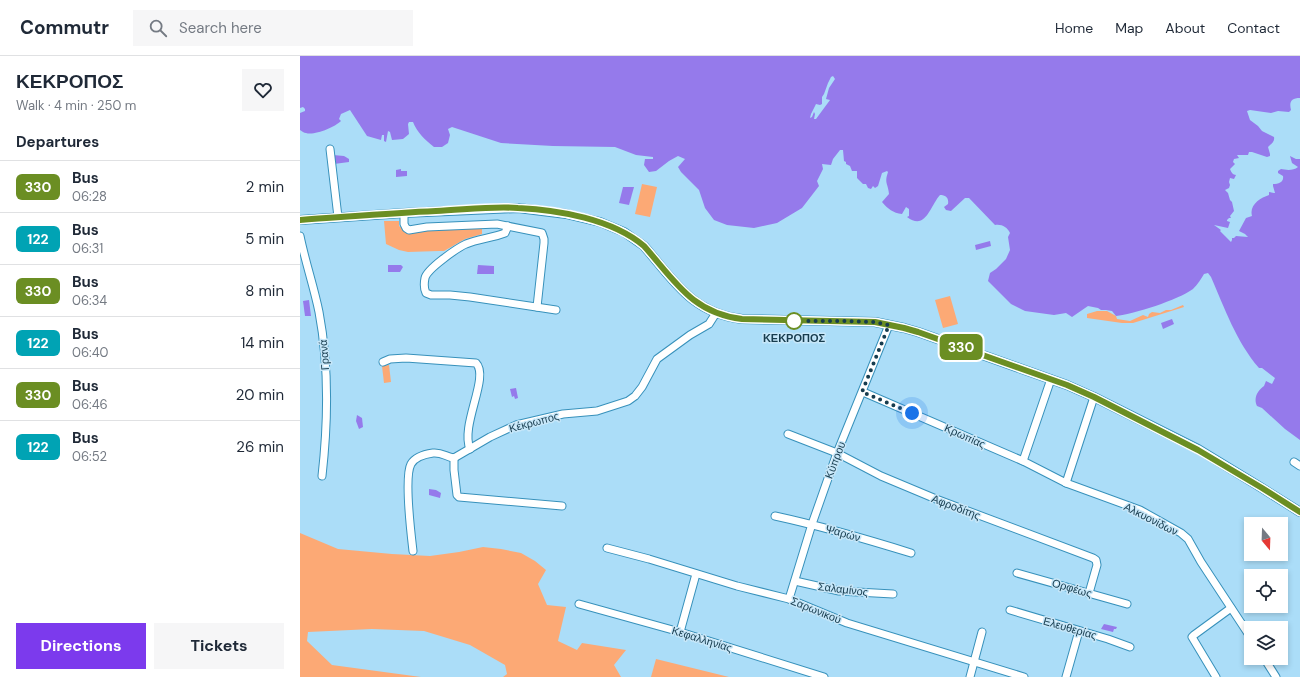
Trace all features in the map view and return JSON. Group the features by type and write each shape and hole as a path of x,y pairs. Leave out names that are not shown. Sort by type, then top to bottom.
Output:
{"main road":[{"path":"300,220 404,213 518,208 566,214 600,222 624,232 637,240 688,296 704,308 723,316 742,319 875,322 924,334 1051,379 1094,397 1198,450 1300,512"}],"street":[{"path":"330,149 338,218"},
{"path":"404,213 404,224 409,230 427,227 496,224 542,233 544,243 537,307"},
{"path":"508,226 505,232 465,244 451,253 428,272 425,277 424,289 426,294 450,295 513,302 556,310"},
{"name":"Γρανά","path":"300,236 324,338 326,372 326,446 322,476"},
{"name":"Κέκρωπος","path":"454,458 502,430 516,425 563,414 597,411 628,401 635,396 642,387 657,359 671,348 709,324 716,313"},
{"name":"Κύπρου","path":"789,599 812,524 837,453 889,325"},
{"path":"383,362 390,359 406,358 476,363 480,369 478,386 467,430 467,439 470,449"},
{"path":"1023,461 1051,379"},
{"name":"Κρωπίας","path":"862,392 1023,461 1066,483"},
{"path":"1066,483 1094,397"},
{"name":"Αφροδίτης","path":"788,434 837,453 881,476 936,499 1093,558 1096,560 1097,565 1089,592"},
{"path":"413,551 408,472 411,464 418,457 434,453 445,454 454,458 454,477 457,495 459,497 562,506"},
{"name":"Αλκυονίδων","path":"1066,483 1140,510 1188,539 1201,562 1244,628"},
{"name":"Ψαρών","path":"775,516 849,534 911,553"},
{"name":"Σαρωνικού","path":"607,548 738,586 789,599 846,623 1024,677"},
{"name":"Ορφέως","path":"1017,573 1089,592 1127,604"},
{"path":"680,632 696,574"},
{"name":"Σαλαμίνος","path":"795,581 839,591 893,594"},
{"name":"Κεφαλληνίας","path":"578,604 680,632 824,677"},
{"path":"1216,677 1192,637 1194,634 1231,608"},
{"name":"Ελευθερίας","path":"1010,610 1130,647"},
{"path":"1066,677 1079,631"},
{"path":"970,677 982,632"},
{"path":"1268,665 1276,677"}],"shaded area":[{"path":"300,56 1300,56 1300,98 1291,101 1291,110 1289,112 1278,111 1271,113 1250,110 1247,111 1250,120 1262,131 1274,137 1273,142 1268,147 1270,156 1267,157 1252,152 1249,152 1248,155 1237,155 1239,158 1234,159 1233,162 1235,164 1230,169 1232,173 1236,175 1234,179 1230,178 1229,188 1225,190 1232,202 1234,211 1230,216 1231,218 1227,220 1230,222 1228,228 1214,225 1221,230 1220,231 1231,242 1232,238 1236,236 1248,237 1239,231 1246,218 1252,216 1252,208 1256,202 1269,195 1269,192 1275,193 1273,184 1277,184 1283,180 1283,176 1278,173 1278,171 1281,169 1292,170 1298,167 1292,163 1290,156 1300,159 1300,440 1285,429 1262,408 1257,406 1256,397 1258,392 1264,386 1266,381 1272,384 1275,378 1262,368 1259,368 1251,358 1237,336 1208,273 1204,274 1193,289 1177,298 1156,306 1124,315 1116,316 1112,311 1101,310 1088,306 1072,317 1066,313 1054,315 1025,311 1011,304 988,281 990,273 1006,259 1010,250 1008,237 1010,233 1006,228 1000,225 995,225 969,198 965,198 951,211 946,210 944,207 948,204 947,197 940,195 927,215 919,221 913,221 907,217 909,216 909,209 906,207 902,214 893,212 882,202 889,194 886,181 888,172 882,173 878,186 875,188 873,186 871,189 868,188 866,184 863,184 857,178 857,171 852,171 850,166 844,161 843,150 840,150 833,159 831,165 822,164 823,169 817,181 819,186 802,208 777,223 754,228 727,225 714,220 705,208 699,190 678,167 685,159 678,156 656,171 649,172 644,165 645,159 653,159 653,157 636,155 615,147 501,143 452,127 448,129 450,135 448,143 442,147 434,147 427,142 413,122 409,122 409,134 403,139 392,140 390,132 388,131 386,142 384,141 384,135 382,135 381,140 367,136 350,110 341,114 339,119 341,121 334,126 310,134 304,133 300,130 300,113 305,111 305,109 303,107 300,108","holes":["833,76 835,79 829,88 826,99 830,100 816,119 814,119 814,112 810,118 816,104 822,104 822,97 831,77"]},
{"path":"333,155 344,156 349,159 349,162 334,164"},
{"path":"401,169 401,171 407,171 407,176 396,177 396,170"},
{"path":"642,184 657,187 650,217 635,214"},
{"path":"623,187 634,187 629,205 619,203"},
{"path":"384,221 399,221 399,226 407,232 482,227 482,234 465,239 444,251 408,252 386,244"},
{"path":"990,241 991,246 976,250 975,245"},
{"path":"388,265 401,265 403,267 400,272 388,272"},
{"path":"478,265 494,266 494,274 477,274"},
{"path":"950,296 958,324 943,328 935,300"},
{"path":"309,300 311,316 305,316 303,301"},
{"path":"1183,305 1184,307 1133,323 1087,318 1087,314 1097,311 1107,311 1116,316 1117,319 1130,321 1143,315 1148,317 1152,312 1160,313"},
{"path":"1172,319 1174,324 1163,329 1161,323"},
{"path":"389,365 391,382 384,383 382,366"},
{"path":"516,388 518,398 515,399 514,396 512,397 510,389"},
{"path":"357,415 362,418 363,427 359,429 356,421"},
{"path":"429,489 436,490 441,493 440,498 429,495"},
{"path":"300,533 338,549 392,554 430,556 483,547 521,553 535,561 546,570 538,584 547,605 566,607 558,641 577,650 582,643 626,650 614,665 621,677 503,677 507,674 505,665 470,645 424,631 372,629 308,632 307,641 332,665 421,677 300,677"},
{"path":"1104,624 1117,627 1113,632 1101,629"},
{"path":"656,659 729,677 651,677"}],"bus line":[{"name":"330","path":"300,220 503,208 538,210 590,219 611,226 637,240 688,296 704,308 723,316 742,319 780,321 875,322 918,332 1067,385 1094,397 1134,416 1198,450 1300,512"}],"place":[{"name":"ΚΕΚΡΟΠΟΣ","path":"794,321"}],"route":[{"path":"794,321 875,322 889,325 862,392 912,413"}]}
